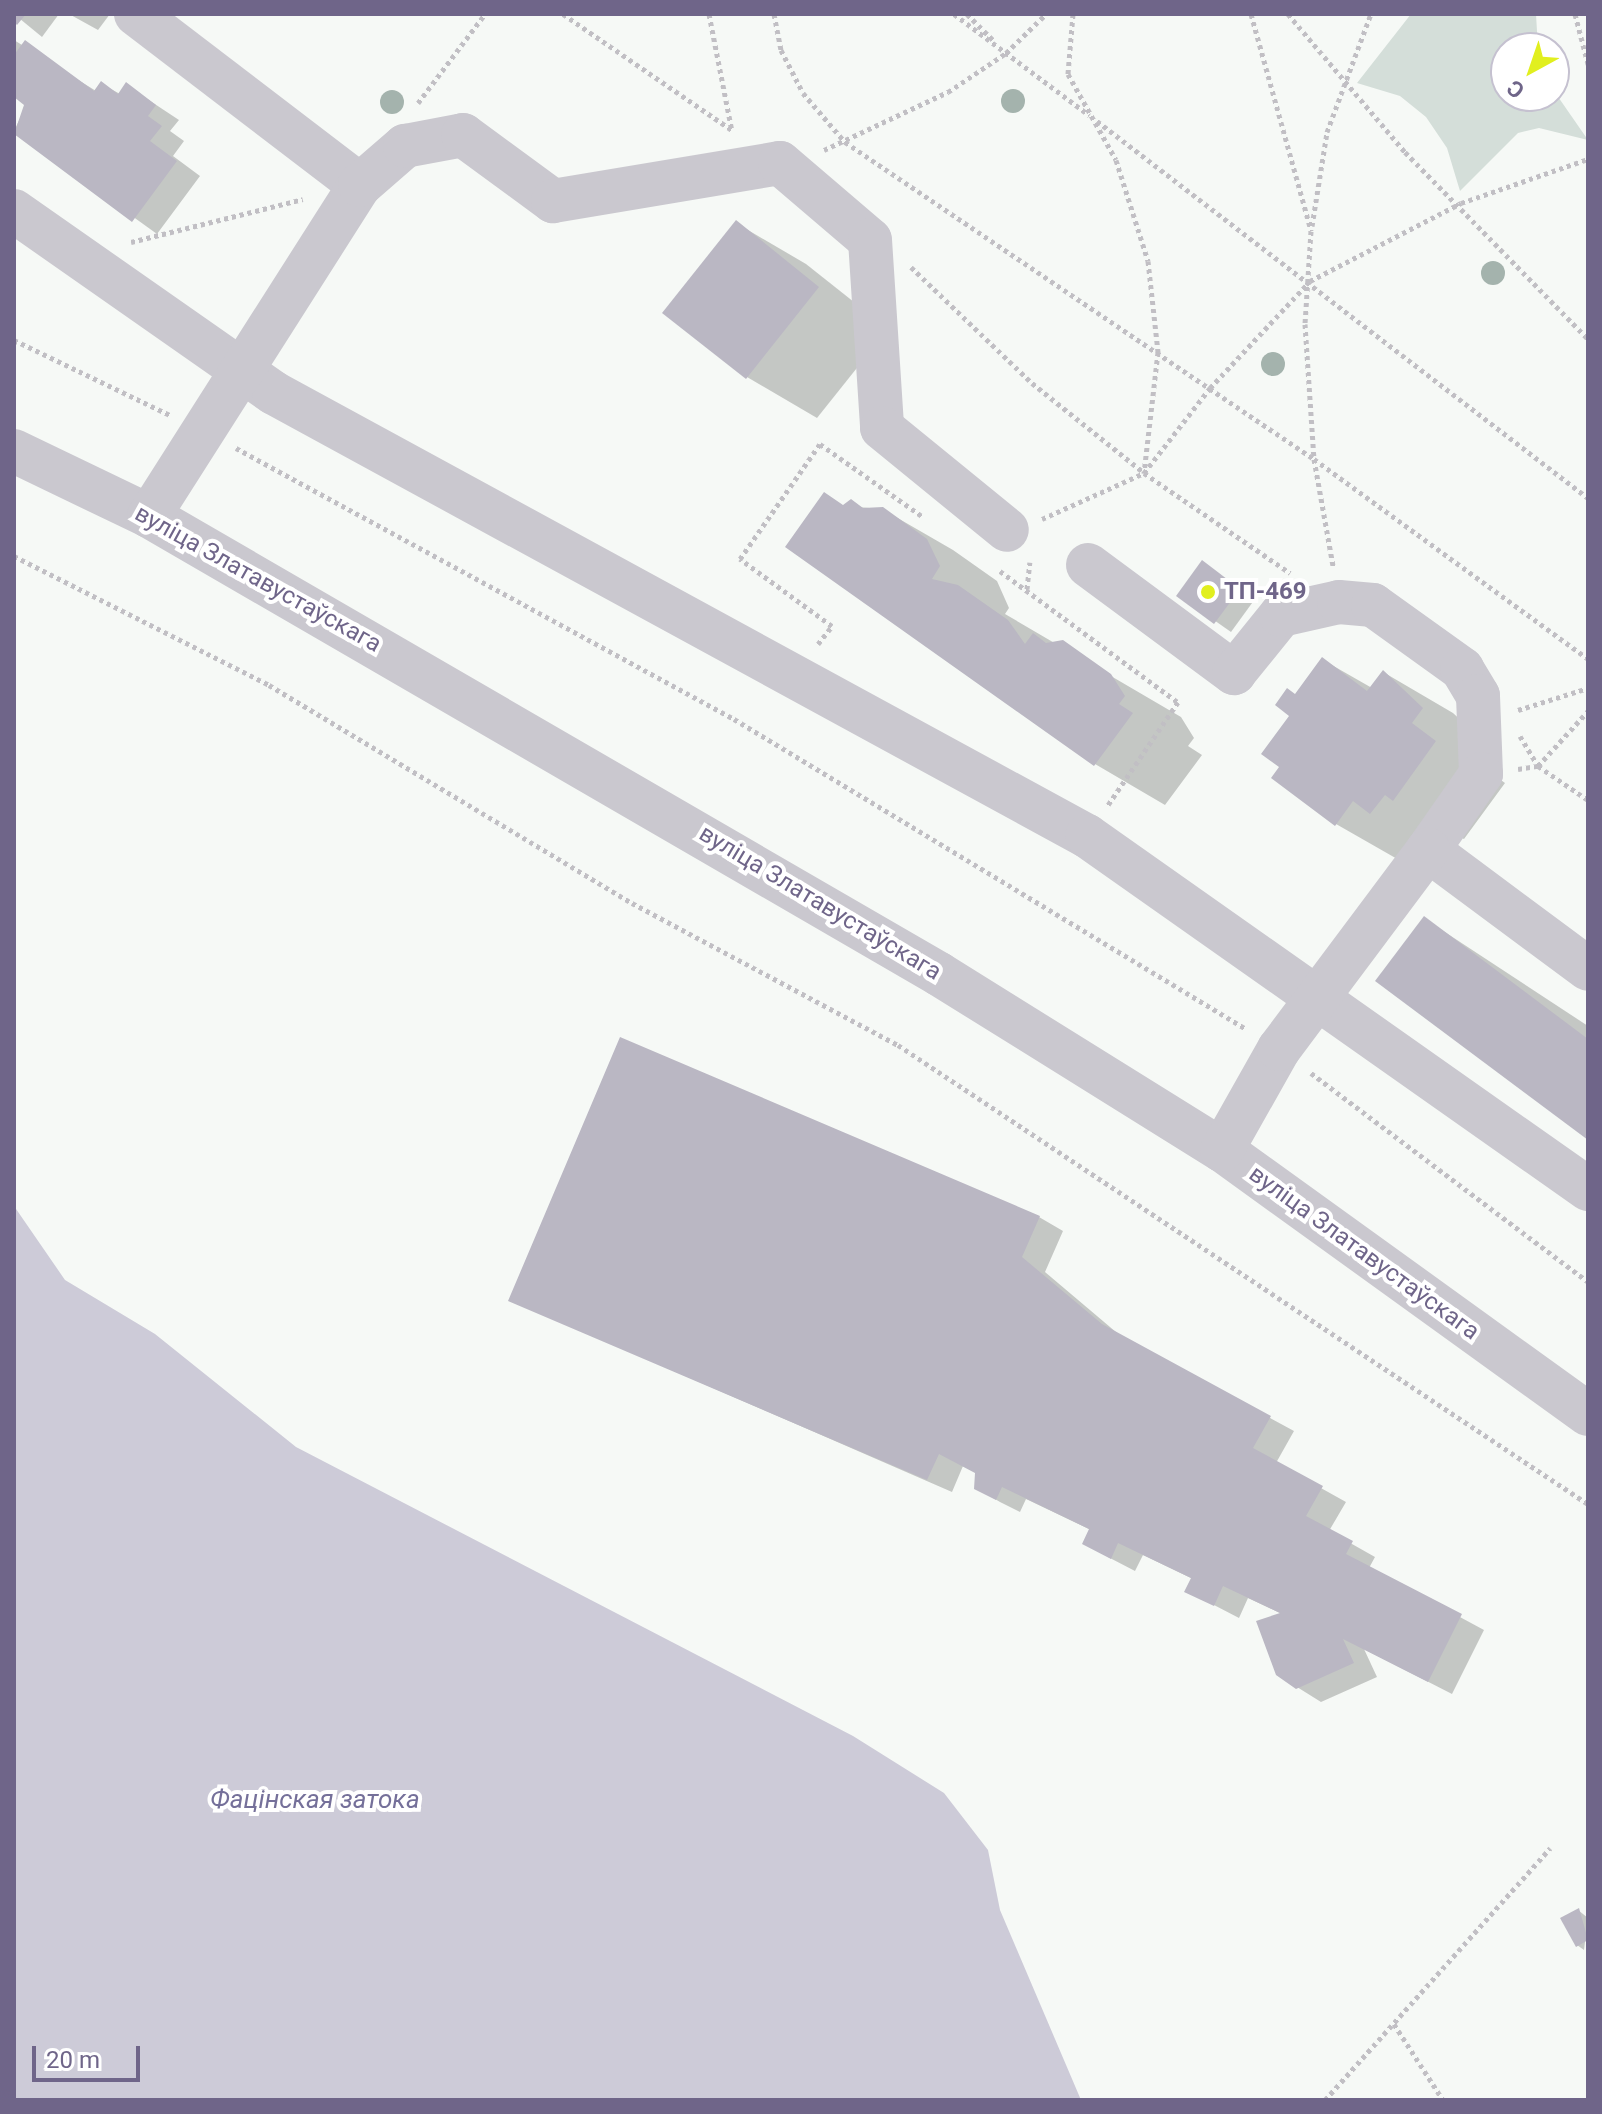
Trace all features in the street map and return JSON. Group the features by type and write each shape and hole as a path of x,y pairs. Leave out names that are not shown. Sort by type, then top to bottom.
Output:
{"street":[{"path":"136,14 360,185"},
{"path":"149,516 245,371 360,185 405,146 463,135 553,201 780,163 870,240 882,428 999,548"},
{"path":"14,211 245,371 1087,836 1317,995 1588,1189"},
{"name":"вуліца Златавустаўскага","path":"14,451 149,516 741,854 1222,1150 1588,1414"},
{"path":"1088,565 1234,673 1281,615 1328,602 1373,605 1462,669 1494,719 1481,774 1279,1049 1222,1150"},
{"path":"1428,850 1588,969"}],"path":[{"path":"405,146 407,118 485,14"},
{"path":"563,14 780,163 845,142 948,92 1006,53 1046,14"},
{"path":"709,14 732,131"},
{"path":"774,14 781,50 803,93 845,142 1314,459 1588,659"},
{"path":"954,14 1310,281 1588,498"},
{"path":"967,14 1006,53"},
{"path":"1073,14 1068,74 1116,160 1148,261 1158,352 1144,473"},
{"path":"1251,14 1311,231"},
{"path":"1288,14 1344,84 1588,339"},
{"path":"1328,602 1305,324 1311,231 1327,132 1371,14"},
{"path":"1575,14 1588,64"},
{"path":"1087,836 1178,702 999,548 1144,473 1210,388 1310,281 1461,203 1588,159"},
{"path":"116,246 360,185"},
{"path":"898,255 1032,383 1144,473 1310,586 1328,602"},
{"path":"14,340 204,431 734,719 1279,1049 1588,1282"},
{"path":"795,675 832,626 740,559 820,444 931,523"},
{"path":"14,556 269,685 606,888 898,1045 1588,1504"},
{"path":"1588,688 1494,719 1538,766 1588,800"},
{"path":"1481,774 1538,766 1588,711"},
{"path":"1325,2100 1550,1848"},
{"path":"1394,2024 1443,2100"}],"shaded area":[{"path":"1411,14 1536,14 1537,32 1490,32 1490,112 1569,112 1588,140 1539,128 1518,133 1460,191 1447,148 1426,117 1400,96 1357,83"}],"water":[{"name":"Фацінская затока","path":"14,1206 65,1280 155,1334 296,1447 853,1736 944,1793 988,1850 1000,1910 1081,2100 14,2100"}],"building":[{"path":"14,14 26,14 17,25"},
{"path":"25,40 94,91 101,81 118,94 126,82 156,105 148,116 162,126 150,141 177,161 132,222 14,134 24,105 14,97 14,55"},
{"path":"736,220 819,287 746,379 662,313"},
{"path":"824,492 843,505 851,499 863,508 883,507 927,539 940,566 932,579 958,585 1008,620 1025,644 1033,633 1046,643 1063,640 1111,674 1125,696 1119,704 1133,713 1094,766 785,547"},
{"name":"ТП-469","path":"1202,560 1240,589 1214,624 1176,596"},
{"path":"1322,657 1367,691 1383,670 1423,708 1412,723 1436,741 1393,801 1385,795 1370,814 1353,801 1335,826 1271,778 1279,767 1261,754 1289,716 1275,705 1287,688 1295,694"},
{"path":"1424,916 1588,1039 1588,1140 1375,981"},
{"path":"620,1037 1040,1216 1022,1257 1102,1324 1271,1416 1253,1448 1323,1486 1306,1516 1353,1541 1346,1554 1462,1614 1428,1682 1343,1639 1354,1663 1296,1689 1276,1675 1256,1621 1280,1613 1223,1586 1214,1606 1184,1592 1191,1578 1118,1543 1111,1559 1082,1544 1089,1529 1002,1487 996,1500 974,1489 975,1473 939,1454 927,1480 508,1301"},
{"path":"1579,1908 1588,1940 1576,1947 1560,1918"}],"place":[{"name":"ТП-469","path":"1208,592"}]}
